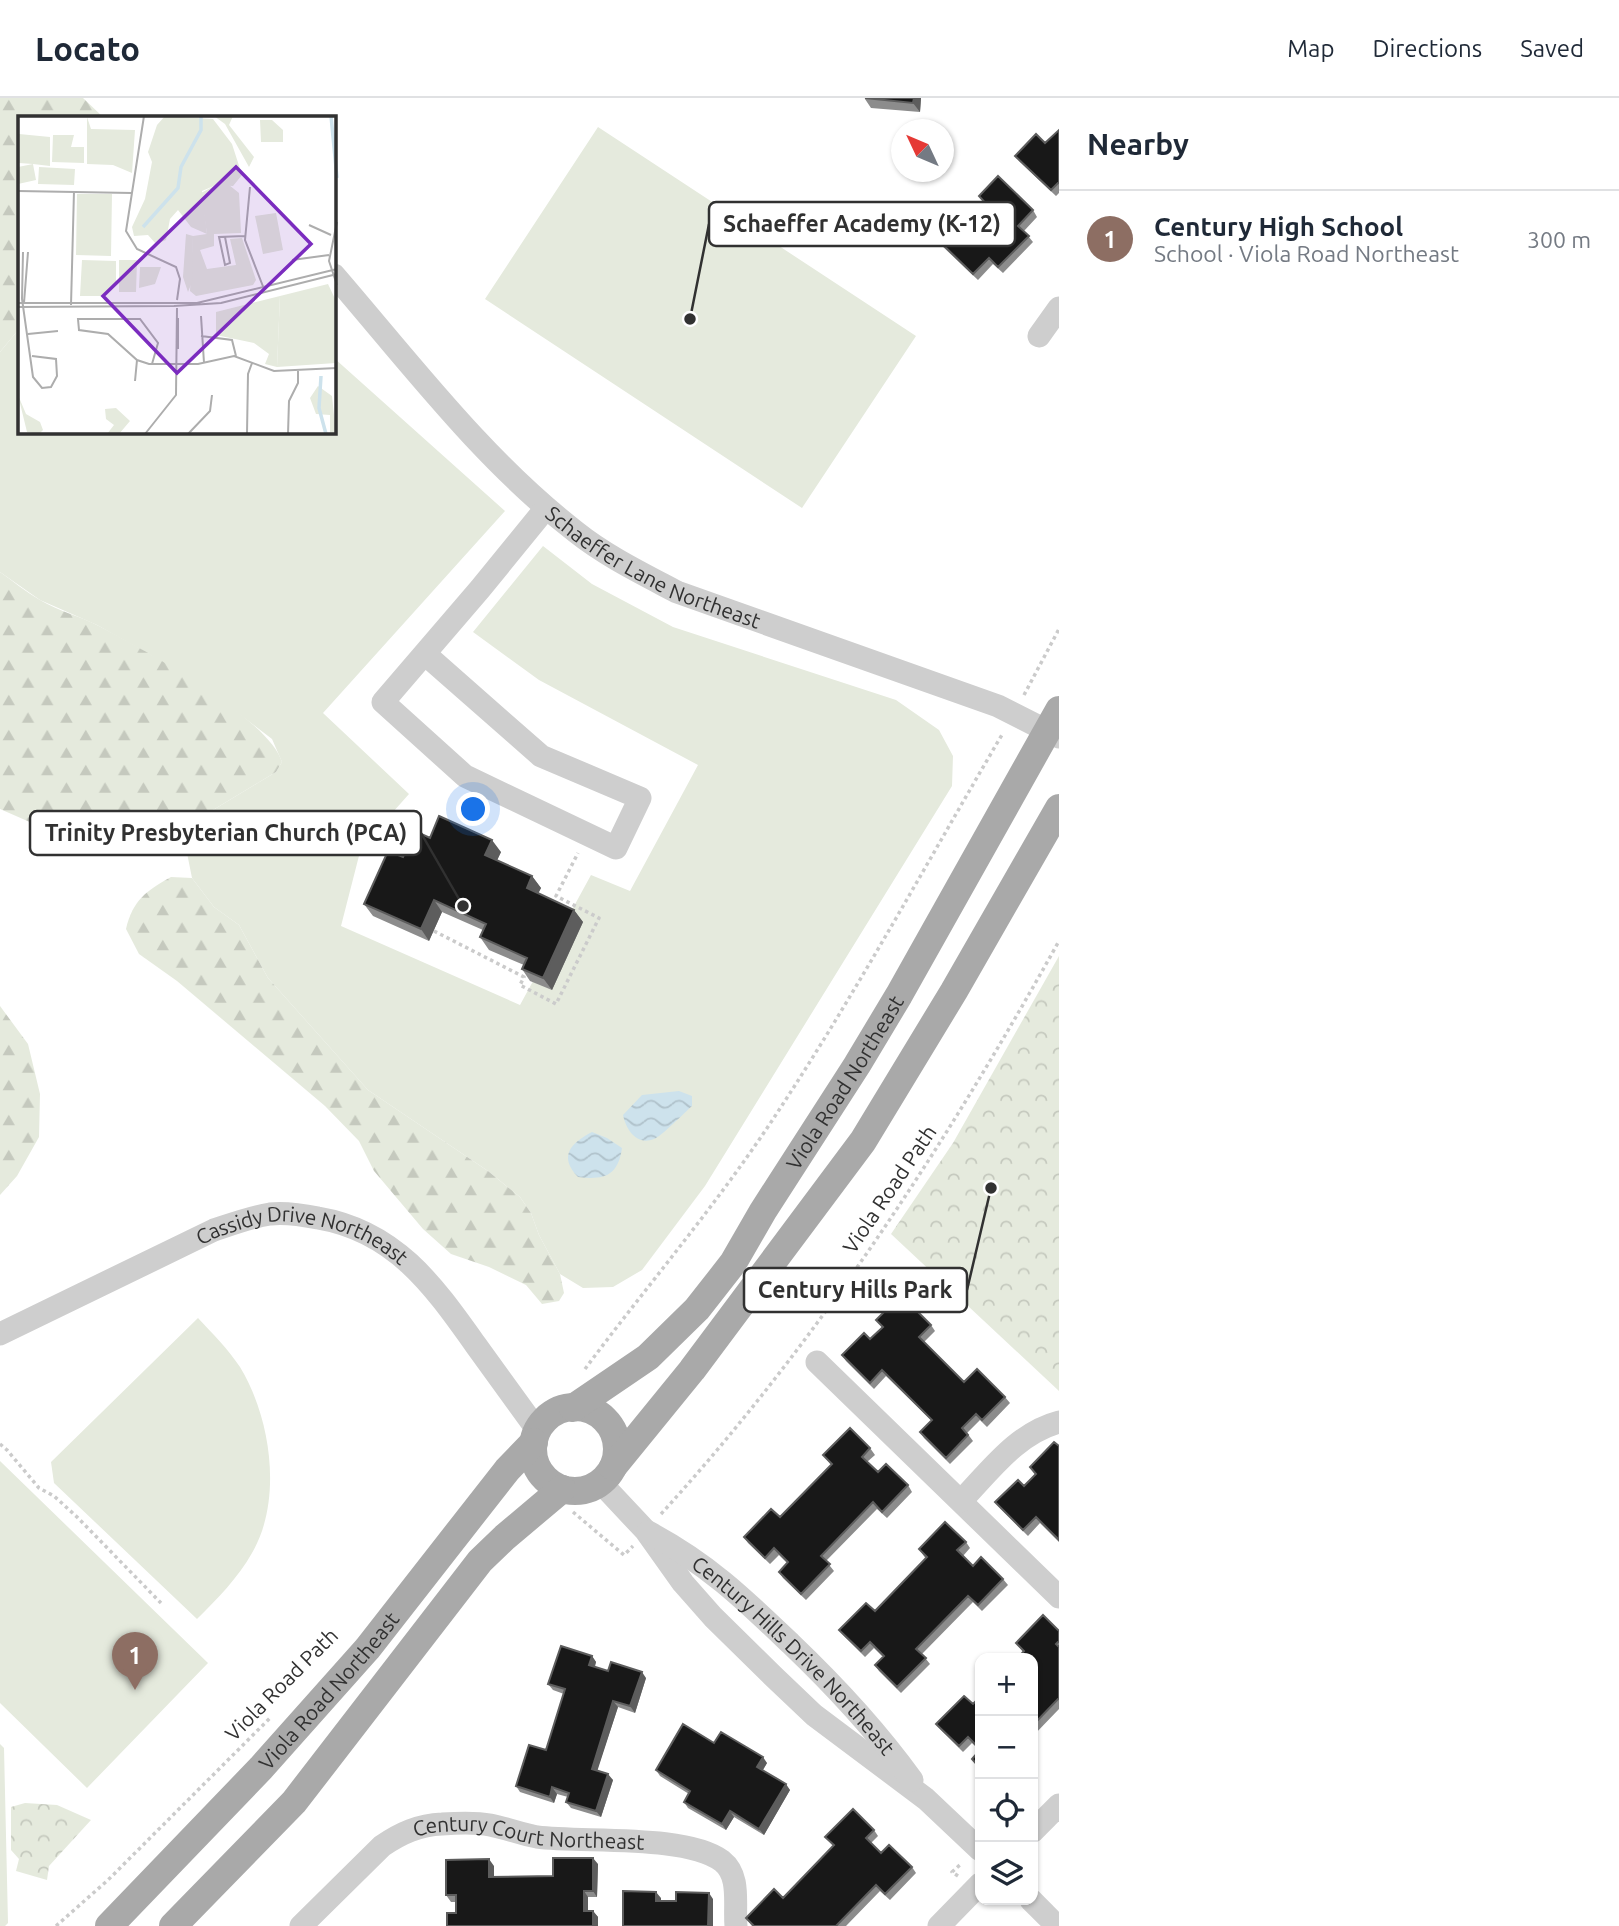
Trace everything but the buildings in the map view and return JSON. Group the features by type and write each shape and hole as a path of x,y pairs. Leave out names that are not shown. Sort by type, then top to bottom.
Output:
{"main road":[{"name":"Viola Road Northeast","path":"573,1408 649,1357 697,1309 733,1263 878,1030 1055,726"},
{"name":"Viola Road Northeast","path":"606,1475 692,1370 863,1141 954,992 1059,808"},
{"path":"573,1408 588,1409 599,1414 614,1433 617,1444 617,1456 606,1475 586,1490 562,1489 542,1476 536,1466 536,1436 544,1421 554,1413 573,1408"},
{"name":"Viola Road Northeast","path":"109,1926 261,1768 367,1649 536,1436"},
{"name":"Viola Road Northeast","path":"173,1926 294,1802 481,1561 562,1489"}],"street":[{"name":"Schaeffer Lane Northeast","path":"336,277 455,415 505,468 546,508 578,534 633,569 677,592 1014,714 1055,726"},
{"path":"1039,337 1059,309"},
{"path":"425,654 541,756 640,799 616,848 466,776 383,702 546,508"},
{"name":"Cassidy Drive Northeast","path":"0,1334 214,1230 272,1214 299,1214 327,1219 352,1226 383,1242 409,1261 434,1287 536,1436"},
{"path":"817,1362 1059,1597"},
{"path":"961,1501 1019,1442 1039,1429 1059,1422"},
{"name":"Century Hills Drive Northeast","path":"606,1475 683,1583 713,1617 814,1714 926,1799 975,1845"},
{"name":"Century Hills Drive Northeast","path":"646,1531 705,1566 737,1592 831,1682 872,1728 926,1799"},
{"path":"1038,1826 1059,1805"},
{"name":"Century Court Northeast","path":"301,1926 382,1846 397,1836 421,1827 456,1823 489,1825 539,1837 671,1845 708,1853 727,1866 735,1882 736,1926"},
{"path":"939,1926 975,1889"},
{"path":"1036,1905 1057,1926"}],"path":[{"path":"582,1373 699,1221 777,1113 854,991 1014,714 1059,629"},
{"path":"434,931 524,976 520,985 556,1004 600,918 556,896 587,836"},
{"name":"Viola Road Path","path":"671,1503 755,1405 832,1303 937,1147 1059,941"},
{"path":"0,1444 39,1488 54,1496 77,1517 161,1603"},
{"path":"594,1527 624,1555"},
{"name":"Viola Road Path","path":"56,1926 108,1880 279,1710"}],"green space":[{"path":"0,98 83,98 102,116 18,116 18,330 0,352"},
{"path":"598,127 916,336 802,508 485,299"},
{"path":"18,330 18,434 336,434 336,360 505,511 323,713 409,794 361,848 341,926 520,1005 591,875 630,891 698,765 539,680 473,632 543,546 592,584 673,627 896,700 939,730 953,756 952,786 705,1186 642,1270 613,1287 583,1288 560,1274 539,1235 531,1213 520,1197 488,1171 368,1090 268,978 239,925 214,907 192,878 187,853 213,810 276,772 282,762 272,739 230,707 149,654 97,625 40,600 0,572 0,352"},
{"path":"0,572 47,604 92,622 143,650 229,705 272,744 282,762 276,772 213,810 115,832 48,830 0,809"},
{"path":"171,877 192,878 214,907 239,925 268,978 368,1090 488,1171 520,1197 531,1213 539,1235 560,1274 564,1293 559,1301 542,1304 526,1285 489,1267 451,1254 423,1229 374,1171 359,1141 325,1106 177,981 139,954 126,929 132,911 142,897"},
{"path":"1059,956 1059,1391 891,1234 953,1143"},
{"path":"0,1006 28,1044 40,1094 39,1137 17,1176 0,1195"},
{"path":"198,1318 235,1360 251,1387 266,1434 270,1484 268,1509 262,1532 252,1553 234,1580 197,1619 54,1483 51,1462"},
{"path":"0,1461 208,1663 87,1788 0,1703"},
{"path":"0,1744 4,1748 8,1923 5,1926 0,1926"},
{"path":"25,1803 57,1805 91,1820 49,1866 47,1880 16,1871 19,1859 11,1850 11,1807"}],"water":[{"path":"679,1091 692,1096 692,1106 654,1139 642,1140 633,1135 623,1115 642,1095"},
{"path":"592,1132 622,1148 620,1158 608,1175 595,1178 578,1177 569,1163 568,1156 578,1141"}],"place":[{"name":"Schaeffer Academy (K-12)","path":"690,319"},
{"name":"Trinity Presbyterian Church (PCA)","path":"463,906"},
{"name":"Century Hills Park","path":"991,1188"},
{"name":"Century High School","path":"135,1690"}]}
